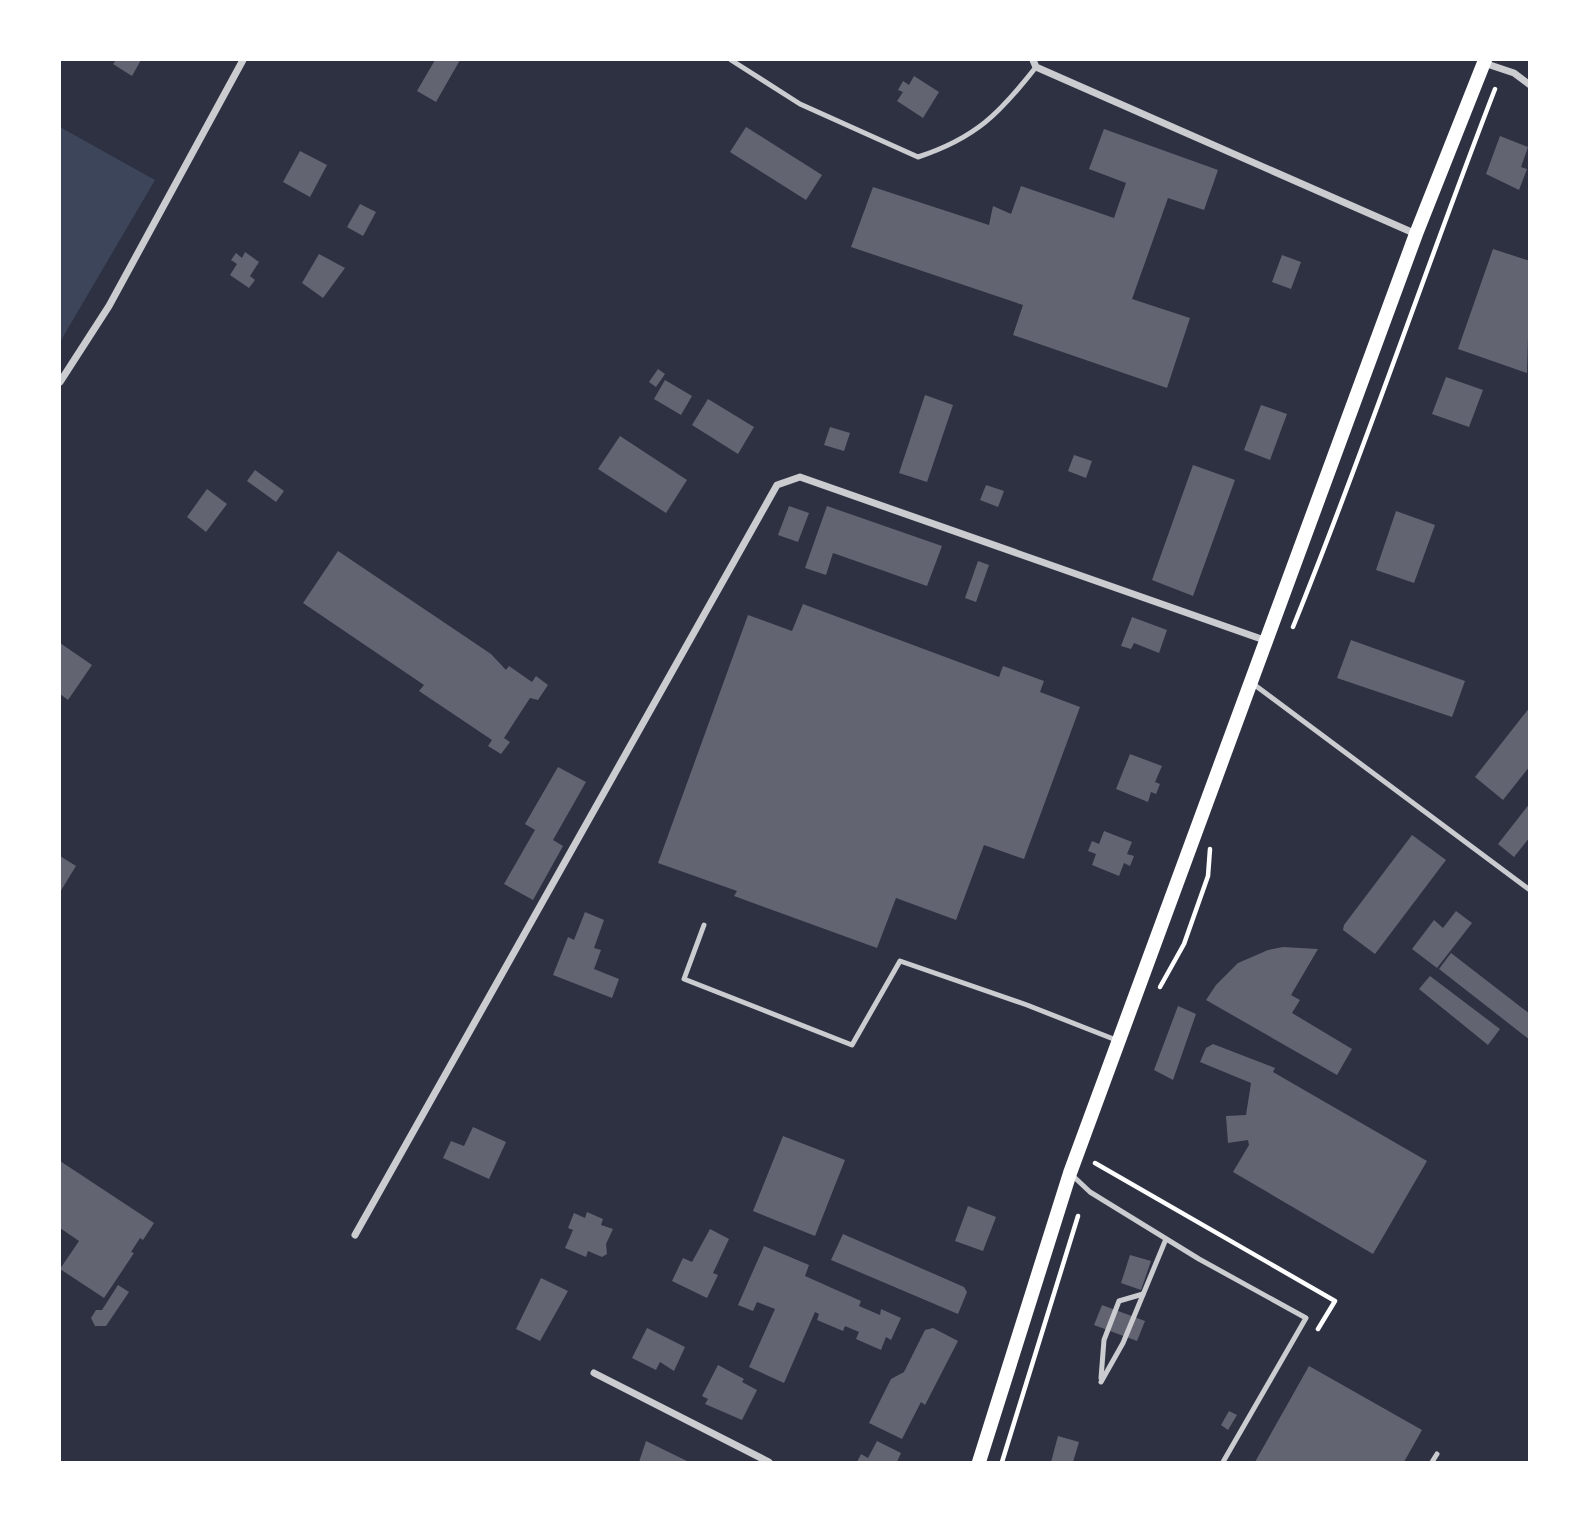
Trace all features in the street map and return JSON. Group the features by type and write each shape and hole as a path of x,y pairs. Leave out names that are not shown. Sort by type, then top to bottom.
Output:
{"main road":[{"path":"979,1462 1070,1173 1416,234 1484,61"}],"street":[{"path":"60,382 109,306 243,60"},
{"path":"1484,61 1530,85"},
{"path":"1035,63 1416,234"},
{"path":"355,1235 777,485 800,477 1267,641"},
{"path":"594,1373 769,1462"}],"lane":[{"path":"731,60 800,104 918,157 953,145 987,121 1009,101 1035,63"},
{"path":"1252,683 1530,890"},
{"path":"704,925 684,979 852,1045 900,961 1027,1005 1119,1041"},
{"path":"1070,1173 1086,1188 1166,1239 1306,1318 1223,1462"},
{"path":"1143,1294 1119,1301 1104,1340 1101,1382 1123,1343 1166,1239"},
{"path":"1432,1462 1437,1454"}],"path":[{"path":"1289,638 1328,542 1396,349 1503,69"},
{"path":"1156,995 1184,944 1204,888 1215,836"},
{"path":"1002,1462 1100,1150"}],"shaded area":[{"path":"60,127 155,180 60,342"}],"building":[{"path":"116,60 141,60 132,76 113,64"},
{"path":"435,60 460,60 436,102 417,91"},
{"path":"914,76 939,92 923,118 897,101 903,92 898,90 903,81 909,85"},
{"path":"746,127 822,175 806,200 730,152"},
{"path":"1104,129 1218,170 1204,210 1168,198 1132,299 1190,318 1167,388 1013,335 1023,305 851,247 873,187 989,225 993,206 1011,214 1021,186 1114,218 1126,183 1089,169"},
{"path":"1500,136 1528,147 1521,167 1527,169 1519,190 1486,174"},
{"path":"300,151 327,165 310,197 283,182"},
{"path":"360,204 376,212 363,236 347,227"},
{"path":"1493,249 1530,261 1527,373 1458,349"},
{"path":"245,252 259,262 250,276 255,280 249,288 230,275 237,264 231,260 236,253 242,258"},
{"path":"319,254 345,268 323,298 302,283"},
{"path":"1282,255 1301,262 1291,289 1272,282"},
{"path":"658,369 665,374 656,387 649,382"},
{"path":"1446,377 1483,390 1469,427 1432,414"},
{"path":"665,380 692,396 681,415 654,399"},
{"path":"925,395 953,405 927,482 899,473"},
{"path":"708,399 754,427 738,454 692,425"},
{"path":"1261,405 1287,414 1270,460 1244,450"},
{"path":"830,427 850,433 844,451 824,445"},
{"path":"620,436 687,480 666,513 598,469"},
{"path":"1074,455 1092,461 1086,478 1068,471"},
{"path":"1193,465 1235,480 1193,596 1152,580"},
{"path":"255,470 284,491 276,502 247,481"},
{"path":"986,485 1004,491 998,507 980,500"},
{"path":"207,489 227,504 206,532 187,517"},
{"path":"789,506 809,513 798,542 778,535"},
{"path":"827,506 942,546 927,586 833,553 826,575 805,568"},
{"path":"1396,511 1435,525 1414,583 1376,570"},
{"path":"338,551 491,654 506,670 509,666 532,682 536,676 548,685 538,700 530,698 504,738 510,742 501,754 488,746 492,740 419,691 424,685 303,603"},
{"path":"978,561 989,565 976,602 965,598"},
{"path":"803,604 999,677 1003,666 1044,681 1040,692 1080,707 1024,859 984,845 956,920 896,898 877,948 734,896 737,891 658,863 748,615 792,631"},
{"path":"1132,617 1167,630 1159,653 1134,643 1131,649 1121,646"},
{"path":"1351,640 1465,681 1452,717 1337,678"},
{"path":"60,643 92,665 68,700 60,694"},
{"path":"1530,707 1530,766 1503,800 1475,777"},
{"path":"1130,754 1162,766 1155,782 1160,784 1156,794 1151,792 1148,802 1116,789"},
{"path":"558,767 586,782 553,840 563,846 533,900 504,884 535,830 525,824"},
{"path":"1530,803 1530,837 1514,857 1498,844"},
{"path":"1104,831 1132,842 1127,854 1134,856 1130,866 1124,863 1119,876 1092,865 1096,854 1088,851 1092,841 1099,844"},
{"path":"1412,835 1446,860 1375,954 1343,930 1344,925"},
{"path":"60,856 76,866 60,892"},
{"path":"1456,911 1472,923 1437,968 1412,949 1434,920 1443,928"},
{"path":"585,912 604,920 594,948 601,950 594,969 619,979 612,998 553,975 568,937 574,940"},
{"path":"1283,947 1318,949 1291,995 1300,1000 1292,1013 1352,1049 1337,1075 1206,1000 1216,985 1238,963 1268,950"},
{"path":"1451,953 1530,1014 1530,1040 1439,969"},
{"path":"1430,976 1500,1029 1488,1045 1419,989"},
{"path":"1178,1006 1196,1014 1173,1080 1154,1070"},
{"path":"1213,1044 1275,1068 1273,1072 1427,1161 1373,1254 1233,1172 1249,1145 1248,1140 1228,1143 1226,1116 1246,1115 1251,1083 1200,1062 1206,1048"},
{"path":"473,1127 506,1142 489,1179 443,1158 451,1141 464,1146"},
{"path":"783,1136 845,1160 815,1236 753,1211"},
{"path":"60,1161 154,1223 143,1240 140,1238 131,1252 134,1253 104,1298 60,1269 79,1241 60,1228"},
{"path":"968,1206 996,1217 983,1251 955,1241"},
{"path":"587,1212 603,1219 601,1225 613,1229 606,1244 607,1254 602,1257 588,1251 586,1257 565,1248 573,1230 568,1228 574,1213 585,1218"},
{"path":"710,1229 729,1239 713,1273 718,1275 707,1298 672,1281 683,1258 692,1262"},
{"path":"843,1234 964,1287 967,1292 958,1314 831,1260"},
{"path":"764,1246 809,1265 805,1276 861,1301 859,1306 880,1315 881,1309 901,1318 891,1340 886,1337 881,1350 856,1339 859,1332 845,1326 843,1331 817,1320 819,1314 815,1312 784,1383 749,1367 775,1309 757,1302 753,1311 738,1305"},
{"path":"1130,1255 1151,1261 1141,1290 1121,1283"},
{"path":"541,1278 568,1291 540,1341 516,1329"},
{"path":"118,1285 129,1292 106,1326 95,1326 91,1318 96,1310 102,1310"},
{"path":"1102,1305 1145,1321 1137,1341 1094,1325"},
{"path":"647,1328 685,1347 674,1371 660,1362 656,1370 632,1358"},
{"path":"933,1328 958,1341 925,1405 921,1402 902,1439 869,1423 891,1379 904,1372 925,1330"},
{"path":"718,1365 744,1379 742,1382 757,1390 742,1420 705,1404 708,1399 702,1396"},
{"path":"1309,1366 1422,1430 1404,1462 1255,1462"},
{"path":"1229,1411 1237,1415 1228,1430 1221,1425"},
{"path":"1058,1436 1079,1442 1073,1462 1051,1462"},
{"path":"646,1441 689,1462 639,1462"},
{"path":"877,1441 901,1453 897,1462 857,1462 861,1454 868,1458"}]}
